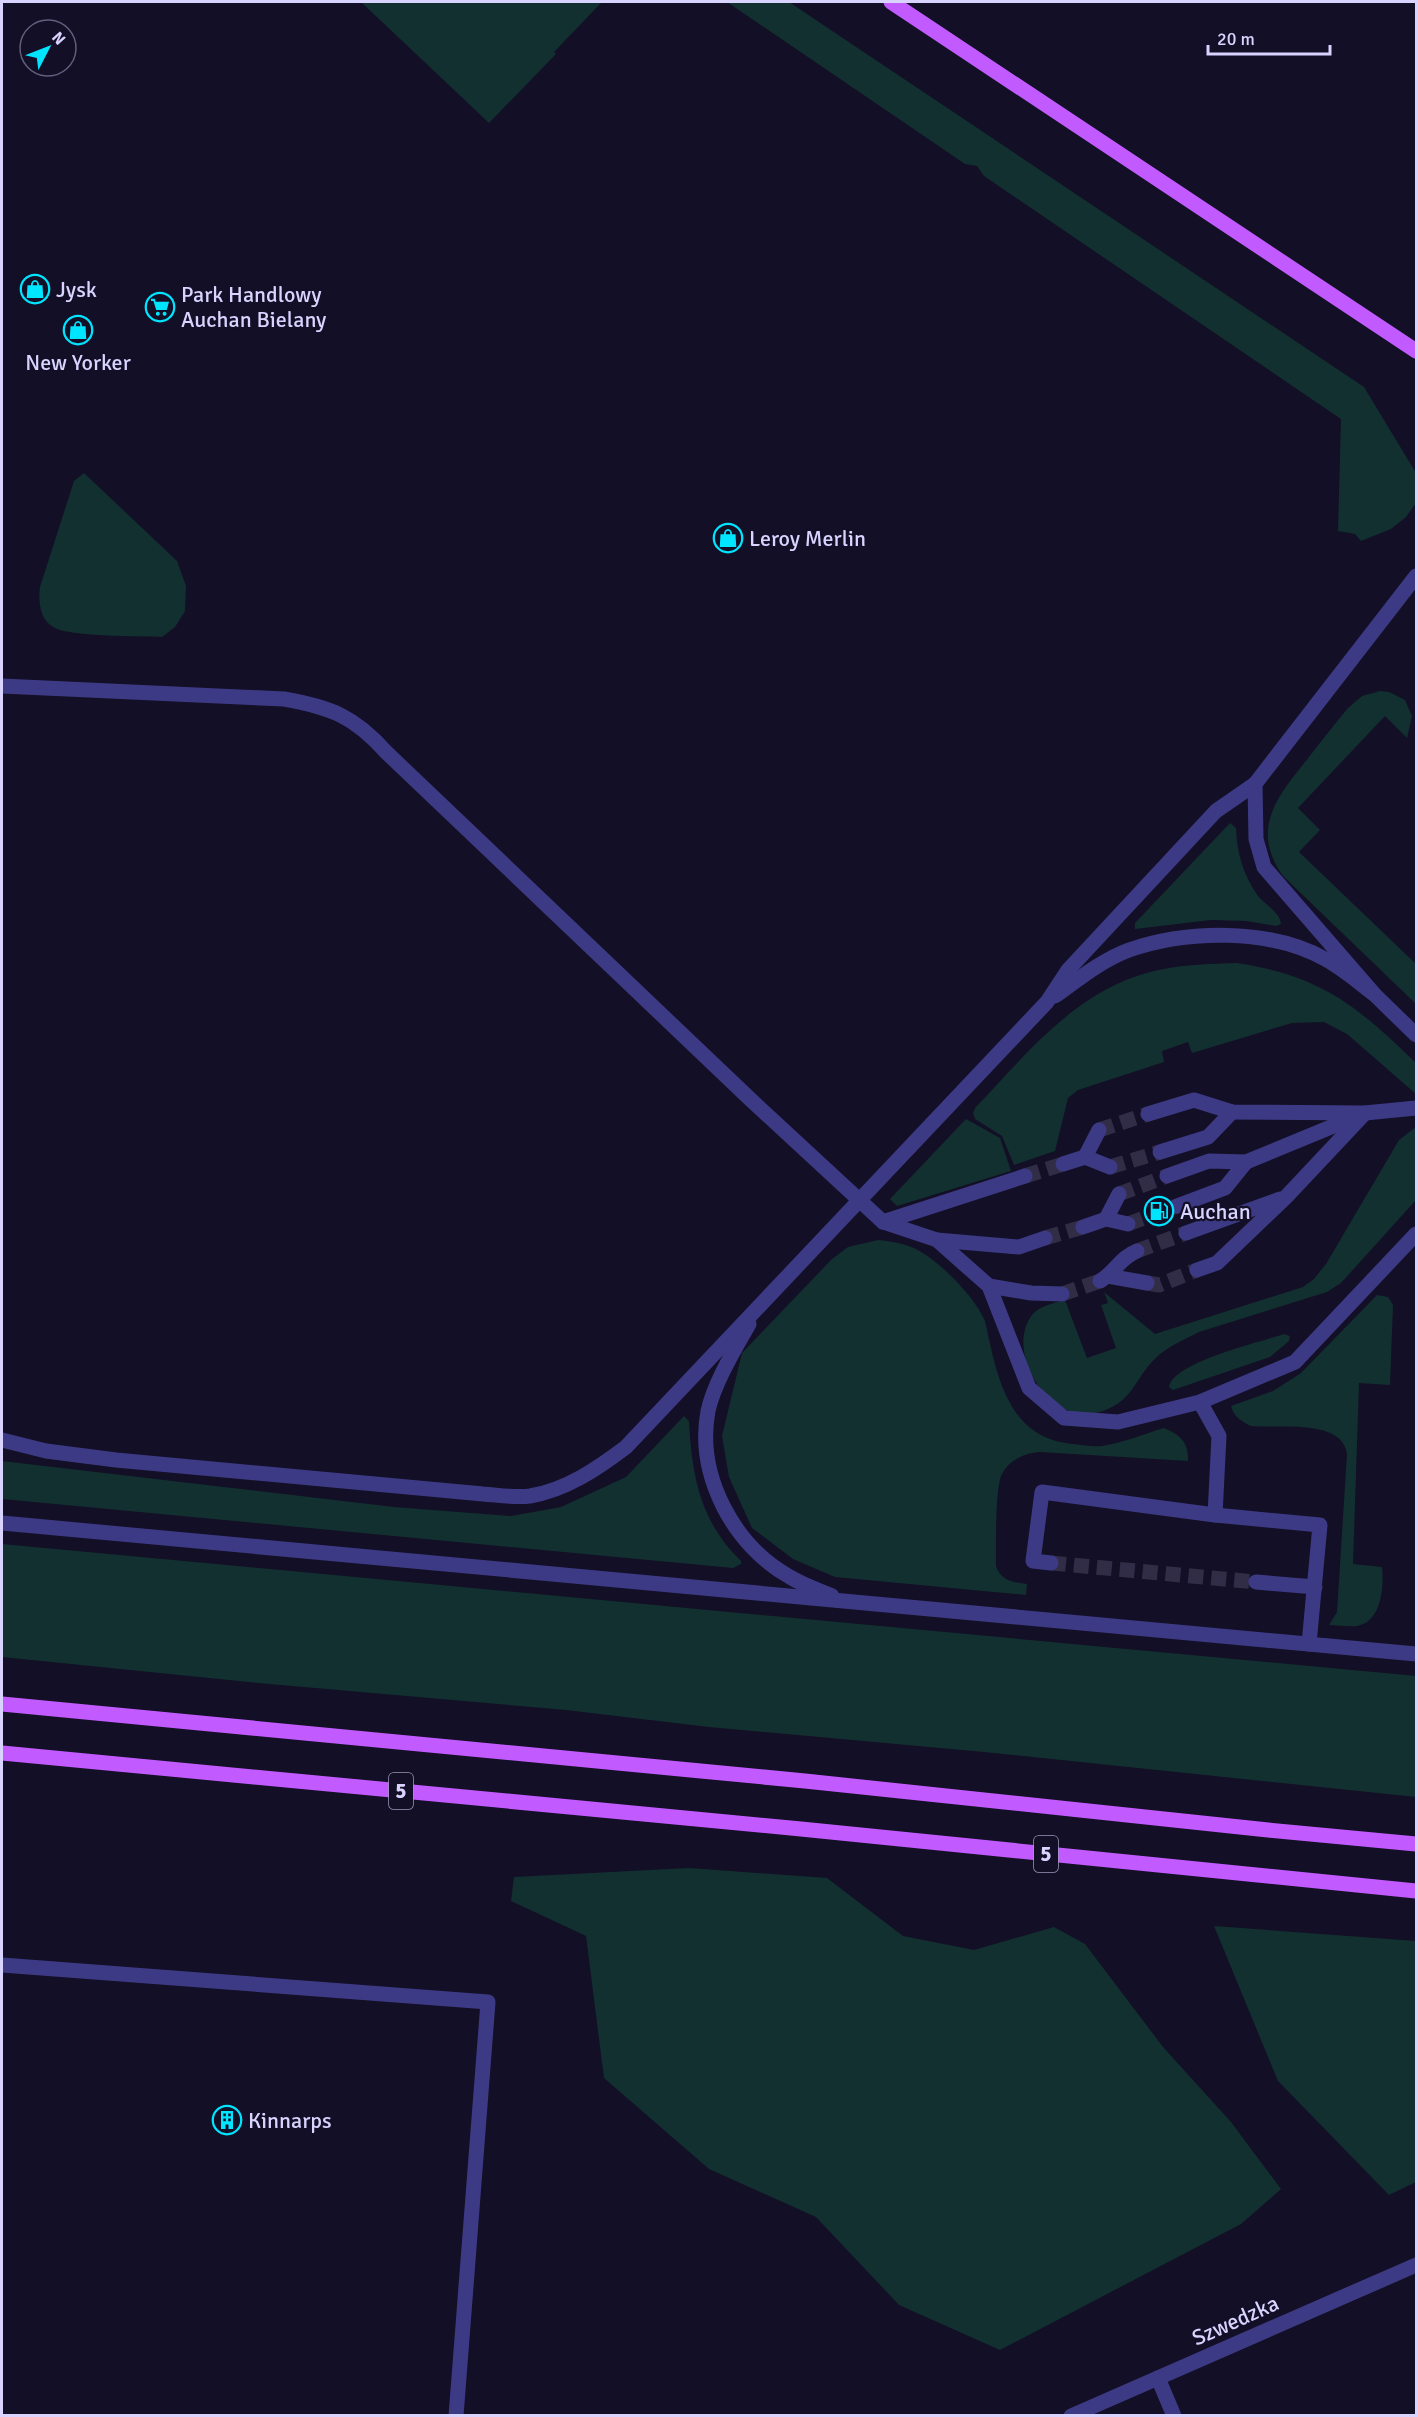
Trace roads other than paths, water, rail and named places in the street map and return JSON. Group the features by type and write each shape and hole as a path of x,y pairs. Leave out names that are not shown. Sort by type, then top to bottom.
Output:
{"main road":[{"path":"891,2 1416,351"},
{"name":"5","path":"2,1704 794,1780 1416,1844"},
{"name":"5","path":"2,1753 801,1829 1416,1891"}],"street":[{"path":"2,1440 46,1451 116,1460 483,1494 530,1496 593,1472 626,1448 858,1199 1047,1002 1068,970 1216,811 1255,784 1416,576"},
{"path":"2,686 284,699 314,704 335,711 367,731 386,752 750,1100 883,1222 936,1240 1019,1246 1045,1238"},
{"path":"1255,784 1256,839 1264,867 1374,994 1416,1035"},
{"path":"1047,1002 1096,967 1128,951 1172,938 1216,935 1287,944 1325,958 1374,994"},
{"path":"1148,1114 1194,1100 1232,1112 1365,1113 1416,1108"},
{"path":"1160,1152 1208,1137 1232,1112"},
{"path":"1167,1176 1209,1161 1246,1162 1365,1113"},
{"path":"1197,1270 1217,1263 1286,1197 1365,1113"},
{"path":"1084,1157 1099,1130"},
{"path":"1063,1164 1084,1157 1110,1167"},
{"path":"1176,1206 1225,1188 1246,1162"},
{"path":"883,1222 1025,1176"},
{"path":"1106,1219 1119,1194"},
{"path":"1186,1233 1286,1197"},
{"path":"1083,1227 1106,1219 1128,1224"},
{"path":"936,1240 989,1286 1029,1388 1064,1418 1118,1422 1200,1402 1295,1362 1416,1234"},
{"path":"1137,1251 1126,1255 1104,1279 1147,1283"},
{"path":"989,1286 1031,1293 1062,1294"},
{"path":"761,1303 727,1363 709,1411 706,1453 718,1496 733,1524 755,1551 790,1577 843,1601"},
{"path":"1200,1402 1219,1436 1215,1515"},
{"path":"1051,1563 1033,1562 1042,1492 1215,1515 1320,1525 1309,1644"},
{"path":"2,1523 1416,1654"},
{"path":"1256,1582 1315,1587"},
{"path":"2,1965 488,2002 456,2415"},
{"name":"Szwedzka","path":"1071,2415 1416,2265"},
{"path":"1158,2378 1174,2415"}],"tunnel":[{"path":"1099,1130 1148,1114"},
{"path":"1110,1167 1160,1152"},
{"path":"1025,1176 1063,1164"},
{"path":"1119,1194 1167,1176"},
{"path":"1128,1224 1177,1206"},
{"path":"1045,1238 1083,1227"},
{"path":"1137,1251 1186,1233"},
{"path":"1147,1283 1159,1285 1197,1270"},
{"path":"1062,1294 1100,1281"},
{"path":"1051,1563 1256,1582"}],"place":[{"name":"Jysk","path":"35,289"},
{"name":"Park Handlowy Auchan Bielany","path":"160,307"},
{"name":"New Yorker","path":"78,330"},
{"name":"Leroy Merlin","path":"728,538"},
{"name":"Auchan","path":"1159,1211"},
{"name":"Kinnarps","path":"227,2120"}]}
